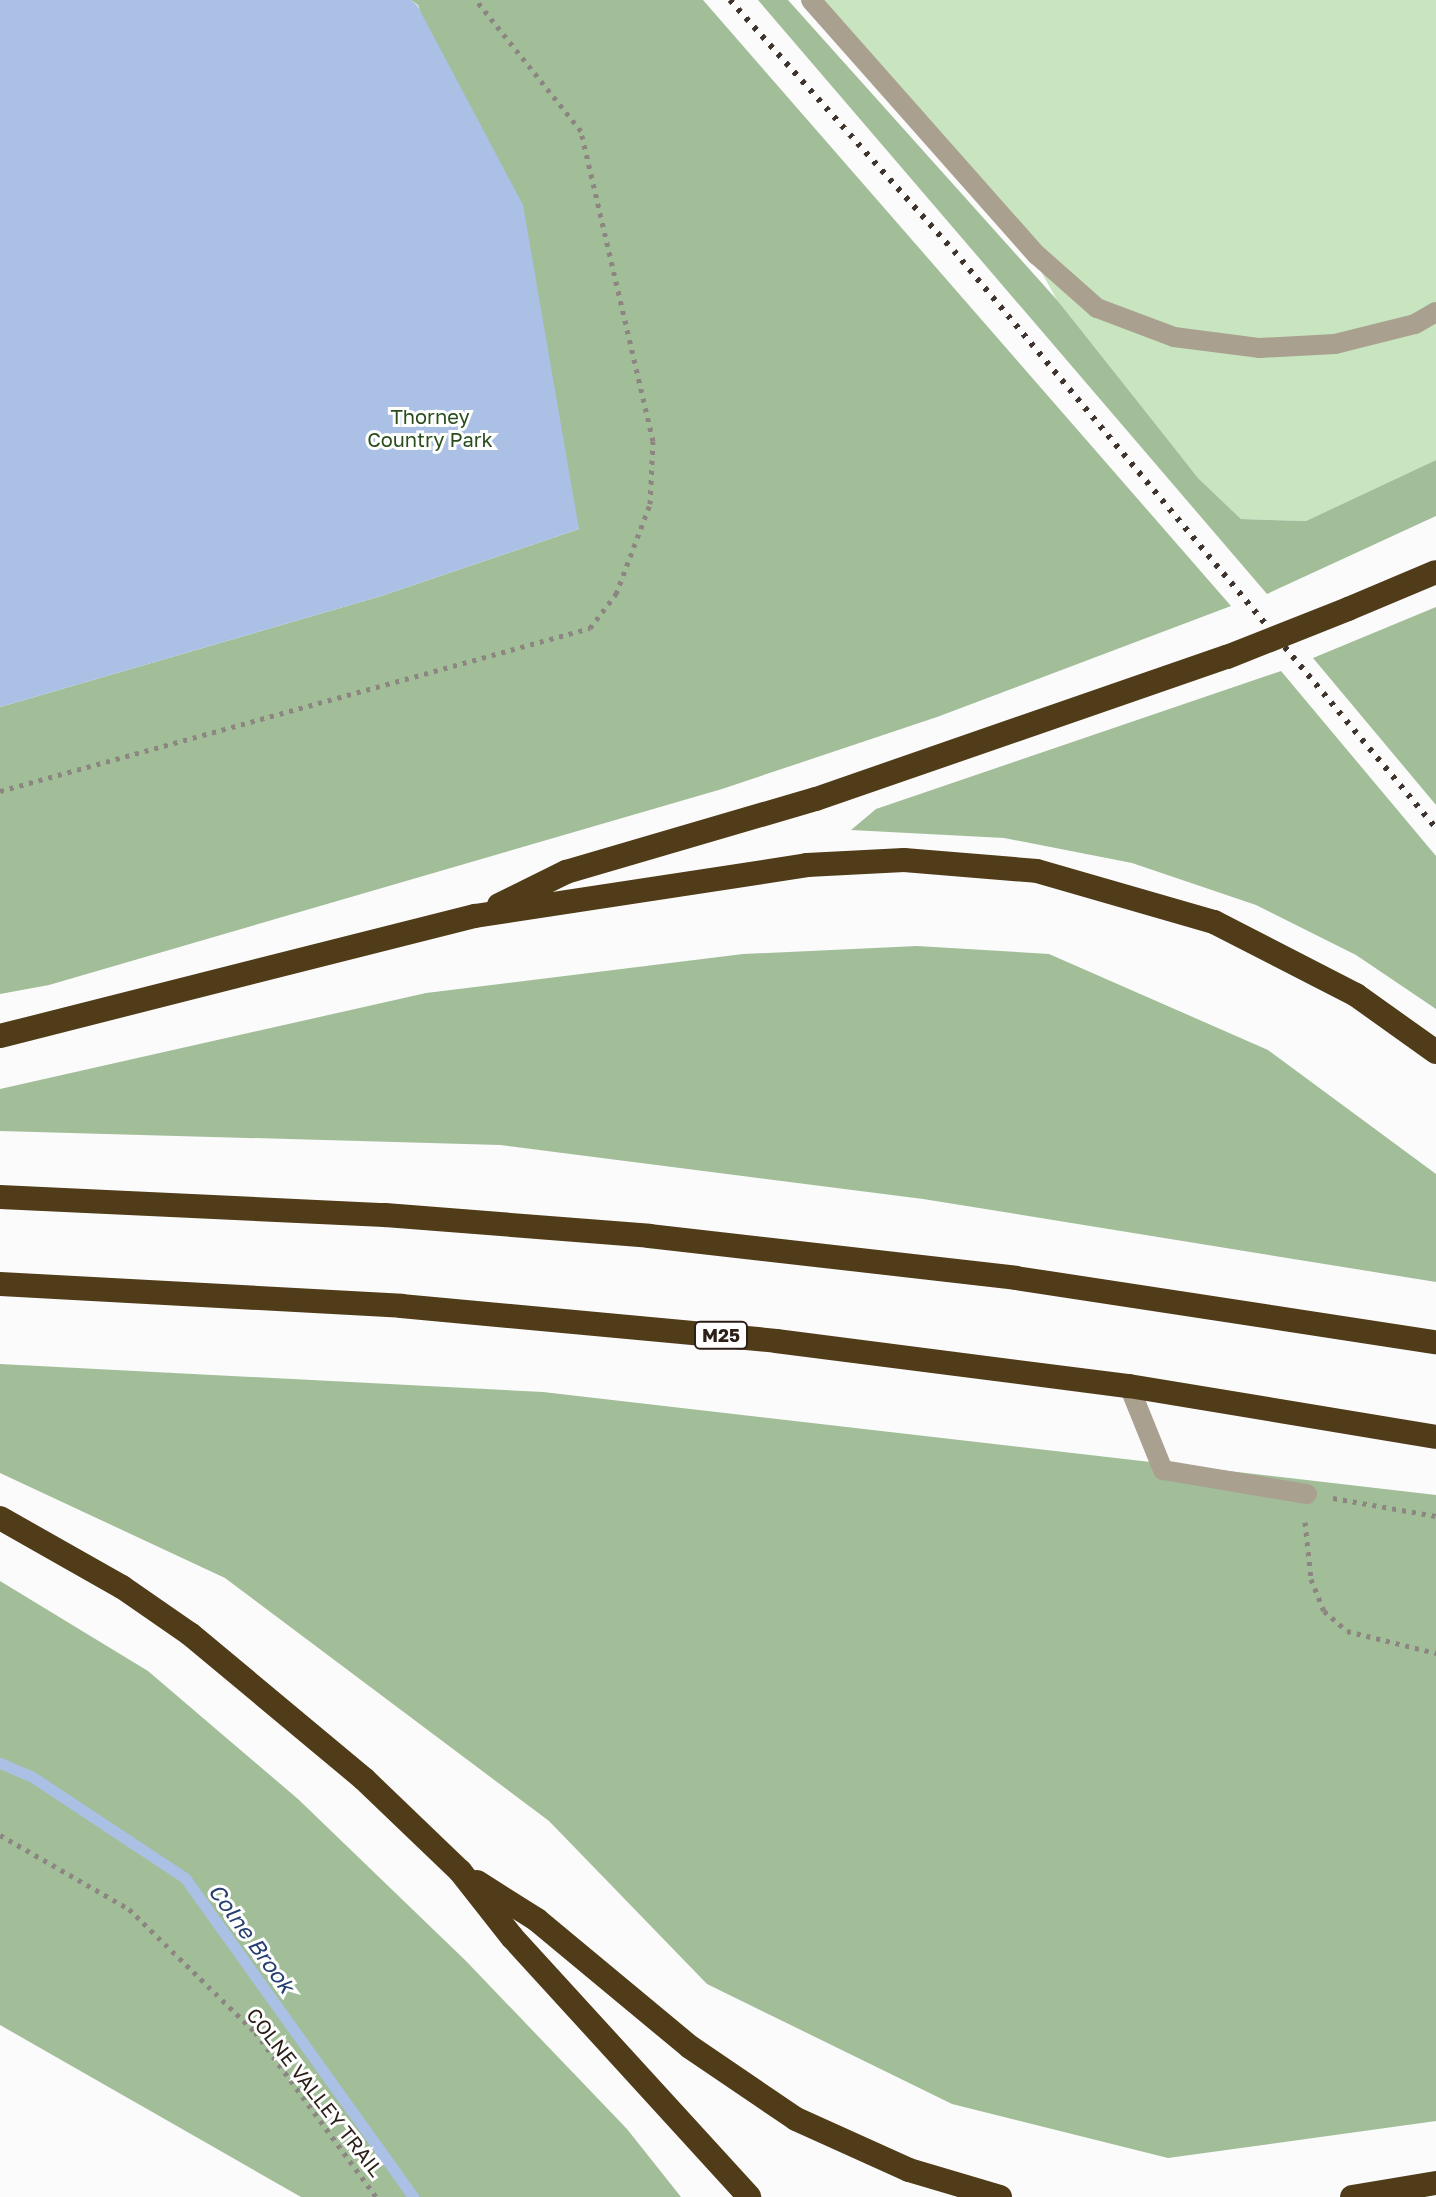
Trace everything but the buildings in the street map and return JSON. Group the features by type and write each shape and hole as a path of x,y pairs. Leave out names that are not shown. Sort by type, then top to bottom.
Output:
{"highway":[{"path":"475,916 566,872 816,799 1227,657 1436,572"},
{"path":"0,1036 475,916 807,865 904,860 1025,869 1141,898 1245,935 1356,995 1436,1052"},
{"path":"0,1197 370,1214 649,1236 1016,1278 1436,1342"},
{"name":"M25","path":"0,1284 217,1293 568,1320 1129,1386 1436,1437"},
{"path":"0,1518 122,1587 190,1634 364,1779 460,1871 512,1937 749,2197"},
{"path":"460,1871 537,1920 690,2047 796,2119 909,2170 1000,2197"},
{"path":"1352,2197 1436,2183"}],"lane":[{"path":"811,0 1037,255 1097,308 1174,337 1260,348 1335,344 1415,324 1436,312"},
{"path":"1129,1386 1163,1470 1307,1494"}],"path":[{"path":"0,791 590,628 616,594 650,504 653,441 581,131 476,0"},
{"path":"1436,1516 1307,1494 1304,1541 1311,1579 1324,1611 1347,1631 1436,1653"},
{"name":"COLNE VALLEY TRAIL","path":"0,1835 129,1909 255,2032 376,2197"}],"green space":[{"name":"Thorney Country Park","path":"411,0 703,0 1231,606 937,717 722,789 49,985 0,994 0,707 381,596 579,529 418,5"},
{"path":"758,0 788,0 1057,300 1198,478 1241,519 1306,521 1436,460 1436,516 1267,594"},
{"path":"822,0 1436,0 1436,460 1306,521 1241,519 1198,478 1112,373 1057,300 1023,239"},
{"path":"1436,607 1436,805 1313,658"},
{"path":"1281,671 1436,856 1436,1009 1356,955 1256,905 1132,863 1004,838 851,830 876,809"},
{"path":"917,946 1049,954 1268,1050 1436,1174 1436,1282 923,1199 500,1145 0,1131 0,1089 426,993 743,954"},
{"path":"0,1364 543,1392 1436,1495 1436,2121 1168,2158 952,2104 707,1984 549,1821 225,1578 0,1473"},
{"path":"0,1581 148,1671 298,1799 466,1961 627,2129 681,2197 301,2197 0,2025"}],"water":[{"path":"0,0 411,0 417,5 523,205 579,529 381,596 0,707"}],"waterway":[{"name":"Colne Brook","path":"0,1763 31,1776 185,1878 413,2197"}],"railway":[{"path":"730,0 954,251 1436,828"}]}
